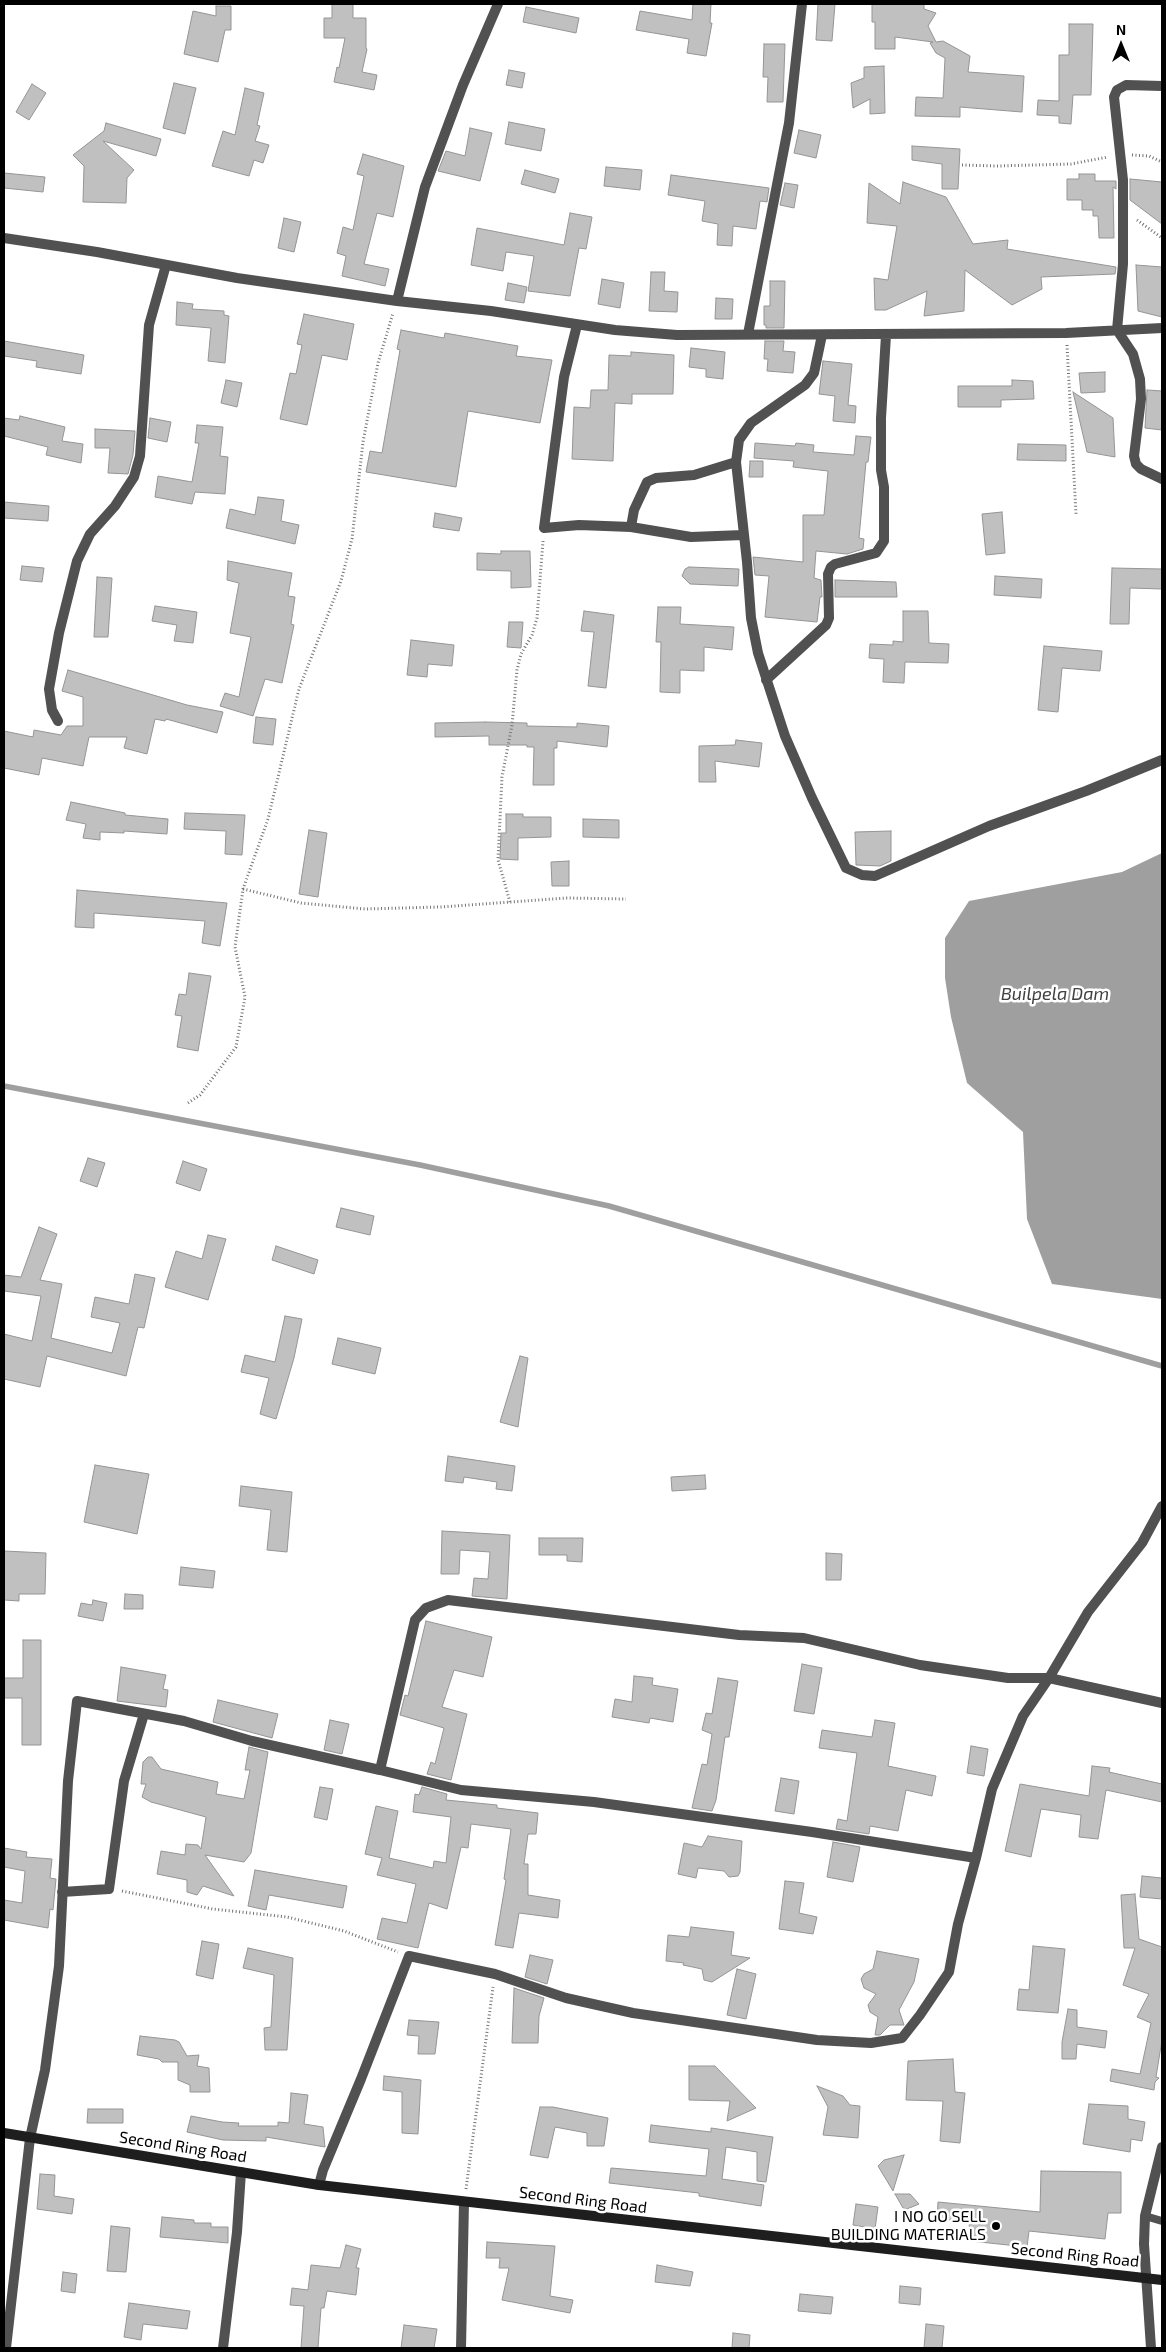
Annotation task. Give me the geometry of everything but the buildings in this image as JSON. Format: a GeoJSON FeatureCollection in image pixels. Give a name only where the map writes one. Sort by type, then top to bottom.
{"type":"FeatureCollection","features":[{"type":"Feature","properties":{"kind":"main road","name":"Second Ring Road"},"geometry":{"type":"LineString","coordinates":[[4,2133],[319,2185],[1162,2280]]}},
{"type":"Feature","properties":{"kind":"street"},"geometry":{"type":"LineString","coordinates":[[397,301],[425,187],[463,85],[498,4]]}},
{"type":"Feature","properties":{"kind":"street"},"geometry":{"type":"LineString","coordinates":[[748,334],[789,123],[802,4]]}},
{"type":"Feature","properties":{"kind":"street"},"geometry":{"type":"LineString","coordinates":[[1162,86],[1126,85],[1118,90],[1114,97],[1123,209],[1123,264],[1117,330],[1133,354],[1140,379],[1140,399],[1134,456],[1136,464],[1141,469],[1162,479]]}},
{"type":"Feature","properties":{"kind":"street"},"geometry":{"type":"LineString","coordinates":[[4,238],[237,278],[397,301],[677,335],[1066,334],[1162,328]]}},
{"type":"Feature","properties":{"kind":"street"},"geometry":{"type":"LineString","coordinates":[[58,721],[52,710],[49,689],[59,633],[77,561],[90,534],[115,506],[134,477],[140,456],[149,325],[166,265]]}},
{"type":"Feature","properties":{"kind":"street"},"geometry":{"type":"LineString","coordinates":[[577,324],[564,377],[544,528],[578,525],[630,527],[691,537],[743,535]]}},
{"type":"Feature","properties":{"kind":"street"},"geometry":{"type":"LineString","coordinates":[[822,335],[814,373],[805,385],[752,423],[739,440],[736,462],[751,618],[766,680],[785,736],[846,868],[862,875],[875,876],[990,826],[1086,791],[1162,760]]}},
{"type":"Feature","properties":{"kind":"street"},"geometry":{"type":"LineString","coordinates":[[766,680],[826,625],[829,618],[828,574],[831,568],[835,564],[876,553],[884,541],[881,418],[886,335]]}},
{"type":"Feature","properties":{"kind":"street"},"geometry":{"type":"LineString","coordinates":[[630,527],[634,510],[647,482],[656,478],[694,475],[736,462]]}},
{"type":"Feature","properties":{"kind":"street"},"geometry":{"type":"LineString","coordinates":[[319,2185],[323,2170],[361,2080],[409,1956],[495,1974],[566,1998],[633,2012],[817,2040],[871,2043],[902,2038],[920,2016],[949,1972],[958,1924],[992,1789],[1023,1716],[1049,1678],[1088,1612],[1142,1543],[1162,1506]]}},
{"type":"Feature","properties":{"kind":"street"},"geometry":{"type":"LineString","coordinates":[[380,1770],[415,1620],[426,1608],[448,1600],[739,1635],[804,1638],[920,1665],[1008,1678],[1049,1678],[1162,1703]]}},
{"type":"Feature","properties":{"kind":"street"},"geometry":{"type":"LineString","coordinates":[[6,2348],[30,2138],[45,2070],[54,2012],[62,1924],[68,1782],[77,1700],[184,1721],[252,1741],[461,1790],[603,1804],[812,1832],[976,1858]]}},
{"type":"Feature","properties":{"kind":"street"},"geometry":{"type":"LineString","coordinates":[[62,1892],[109,1889],[124,1781],[144,1714]]}},
{"type":"Feature","properties":{"kind":"street"},"geometry":{"type":"LineString","coordinates":[[1151,2348],[1145,2277],[1145,2216],[1162,2147]]}},
{"type":"Feature","properties":{"kind":"street"},"geometry":{"type":"LineString","coordinates":[[223,2348],[242,2172]]}},
{"type":"Feature","properties":{"kind":"street"},"geometry":{"type":"LineString","coordinates":[[461,2348],[464,2202]]}},
{"type":"Feature","properties":{"kind":"lane"},"geometry":{"type":"LineString","coordinates":[[1145,2216],[1162,2221]]}},
{"type":"Feature","properties":{"kind":"path"},"geometry":{"type":"LineString","coordinates":[[962,165],[1071,164],[1119,155],[1149,156],[1162,162]]}},
{"type":"Feature","properties":{"kind":"path"},"geometry":{"type":"LineString","coordinates":[[1123,209],[1162,238]]}},
{"type":"Feature","properties":{"kind":"path"},"geometry":{"type":"LineString","coordinates":[[188,1103],[200,1095],[236,1047],[245,997],[235,947],[243,889],[268,819],[299,689],[341,580],[352,539],[363,442],[378,363],[397,301]]}},
{"type":"Feature","properties":{"kind":"path"},"geometry":{"type":"LineString","coordinates":[[1066,334],[1076,514]]}},
{"type":"Feature","properties":{"kind":"path"},"geometry":{"type":"LineString","coordinates":[[510,902],[498,860],[502,777],[512,725],[517,670],[521,654],[532,635],[536,618],[544,528]]}},
{"type":"Feature","properties":{"kind":"path"},"geometry":{"type":"LineString","coordinates":[[243,889],[301,903],[365,909],[440,907],[574,898],[626,899]]}},
{"type":"Feature","properties":{"kind":"path"},"geometry":{"type":"LineString","coordinates":[[109,1889],[213,1909],[287,1917],[344,1931],[409,1956]]}},
{"type":"Feature","properties":{"kind":"path"},"geometry":{"type":"LineString","coordinates":[[464,2202],[495,1974]]}},
{"type":"Feature","properties":{"kind":"water","name":"Builpela Dam"},"geometry":{"type":"Polygon","coordinates":[[[1162,853],[1162,1299],[1052,1284],[1027,1219],[1023,1132],[967,1083],[951,1017],[945,978],[945,938],[969,901],[1122,872],[1162,853]]]}},
{"type":"Feature","properties":{"kind":"waterway"},"geometry":{"type":"LineString","coordinates":[[4,1086],[420,1165],[609,1206],[1162,1366]]}},
{"type":"Feature","properties":{"kind":"place","name":"I NO GO SELL BUILDING MATERIALS"},"geometry":{"type":"Point","coordinates":[996,2226]}}]}
